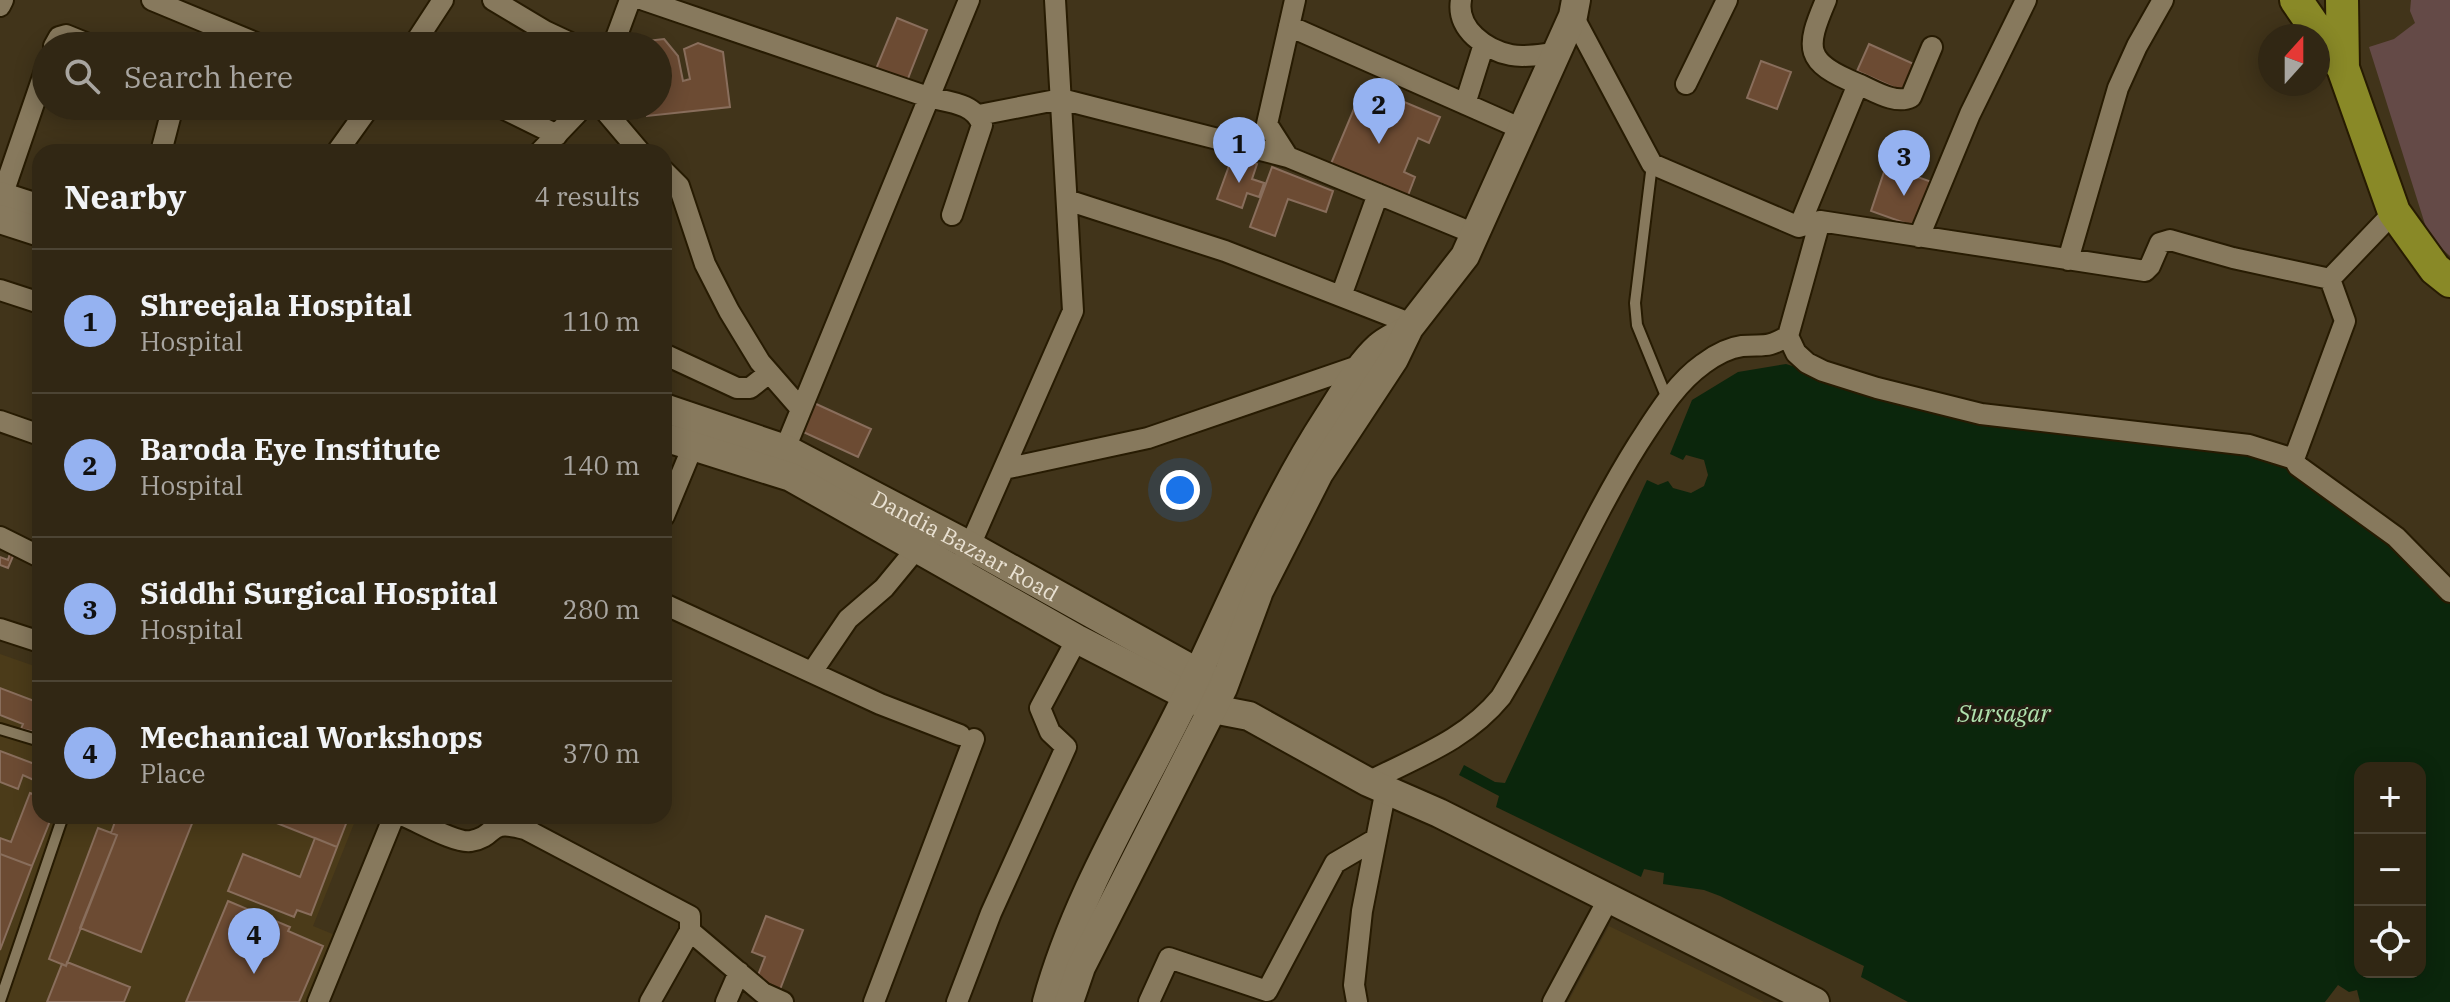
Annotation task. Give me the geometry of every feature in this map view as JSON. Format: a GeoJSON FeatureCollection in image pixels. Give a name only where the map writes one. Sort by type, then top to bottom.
{"type":"FeatureCollection","features":[{"type":"Feature","properties":{"kind":"main road"},"geometry":{"type":"LineString","coordinates":[[2296,0],[2343,68],[2394,212],[2435,269],[2450,281]]}},
{"type":"Feature","properties":{"kind":"main road"},"geometry":{"type":"LineString","coordinates":[[2342,0],[2343,68]]}},
{"type":"Feature","properties":{"kind":"street"},"geometry":{"type":"LineString","coordinates":[[0,6],[3,0]]}},
{"type":"Feature","properties":{"kind":"street"},"geometry":{"type":"LineString","coordinates":[[152,0],[229,32]]}},
{"type":"Feature","properties":{"kind":"street"},"geometry":{"type":"LineString","coordinates":[[422,32],[443,0]]}},
{"type":"Feature","properties":{"kind":"street"},"geometry":{"type":"LineString","coordinates":[[493,0],[547,32]]}},
{"type":"Feature","properties":{"kind":"street"},"geometry":{"type":"LineString","coordinates":[[618,32],[630,0]]}},
{"type":"Feature","properties":{"kind":"street"},"geometry":{"type":"LineString","coordinates":[[644,0],[928,97],[973,109],[982,125],[952,215]]}},
{"type":"Feature","properties":{"kind":"street"},"geometry":{"type":"LineString","coordinates":[[780,461],[969,0]]}},
{"type":"Feature","properties":{"kind":"street"},"geometry":{"type":"LineString","coordinates":[[959,572],[1073,311],[1055,0]]}},
{"type":"Feature","properties":{"kind":"street"},"geometry":{"type":"LineString","coordinates":[[1288,157],[1267,124],[1295,0]]}},
{"type":"Feature","properties":{"kind":"street"},"geometry":{"type":"LineString","coordinates":[[1461,0],[1469,34],[1484,44],[1512,56],[1556,53]]}},
{"type":"Feature","properties":{"kind":"street"},"geometry":{"type":"LineString","coordinates":[[1686,84],[1727,0]]}},
{"type":"Feature","properties":{"kind":"street"},"geometry":{"type":"LineString","coordinates":[[1826,0],[1812,34],[1813,54],[1820,63],[1858,84],[1905,100],[1911,97],[1932,47]]}},
{"type":"Feature","properties":{"kind":"street"},"geometry":{"type":"LineString","coordinates":[[1919,237],[1970,114],[2026,0]]}},
{"type":"Feature","properties":{"kind":"street"},"geometry":{"type":"LineString","coordinates":[[2068,260],[2118,88],[2163,0]]}},
{"type":"Feature","properties":{"kind":"street"},"geometry":{"type":"LineString","coordinates":[[1575,8],[1652,164],[1799,227],[1820,221],[2145,271],[2160,243],[2170,240],[2233,258],[2330,279]]}},
{"type":"Feature","properties":{"kind":"street"},"geometry":{"type":"LineString","coordinates":[[1069,1002],[1081,967],[1218,698],[1259,591],[1374,369],[1379,347],[1410,326],[1465,256],[1575,8]]}},
{"type":"Feature","properties":{"kind":"street"},"geometry":{"type":"LineString","coordinates":[[1289,26],[1522,129]]}},
{"type":"Feature","properties":{"kind":"street"},"geometry":{"type":"LineString","coordinates":[[1465,104],[1484,44]]}},
{"type":"Feature","properties":{"kind":"street"},"geometry":{"type":"LineString","coordinates":[[1799,227],[1858,84]]}},
{"type":"Feature","properties":{"kind":"street"},"geometry":{"type":"LineString","coordinates":[[979,115],[1061,99],[1288,157],[1475,234]]}},
{"type":"Feature","properties":{"kind":"street"},"geometry":{"type":"LineString","coordinates":[[0,203],[32,109]]}},
{"type":"Feature","properties":{"kind":"street"},"geometry":{"type":"LineString","coordinates":[[163,144],[169,120]]}},
{"type":"Feature","properties":{"kind":"street"},"geometry":{"type":"LineString","coordinates":[[343,144],[360,120]]}},
{"type":"Feature","properties":{"kind":"street"},"geometry":{"type":"LineString","coordinates":[[526,120],[557,135]]}},
{"type":"Feature","properties":{"kind":"street"},"geometry":{"type":"LineString","coordinates":[[548,144],[571,120]]}},
{"type":"Feature","properties":{"kind":"street"},"geometry":{"type":"LineString","coordinates":[[612,120],[631,144]]}},
{"type":"Feature","properties":{"kind":"street"},"geometry":{"type":"LineString","coordinates":[[672,179],[679,186],[705,264],[729,311],[760,362],[801,409]]}},
{"type":"Feature","properties":{"kind":"street"},"geometry":{"type":"LineString","coordinates":[[1341,296],[1378,194]]}},
{"type":"Feature","properties":{"kind":"street"},"geometry":{"type":"LineString","coordinates":[[1067,200],[1225,251],[1410,326]]}},
{"type":"Feature","properties":{"kind":"street"},"geometry":{"type":"LineString","coordinates":[[0,203],[32,208]]}},
{"type":"Feature","properties":{"kind":"street"},"geometry":{"type":"LineString","coordinates":[[0,203],[32,226]]}},
{"type":"Feature","properties":{"kind":"street"},"geometry":{"type":"LineString","coordinates":[[2330,279],[2394,212]]}},
{"type":"Feature","properties":{"kind":"street"},"geometry":{"type":"LineString","coordinates":[[1820,221],[1788,336],[1796,353],[1807,363],[1877,388],[1951,407],[2012,418],[2249,445],[2294,459],[2298,466],[2405,545],[2450,592]]}},
{"type":"Feature","properties":{"kind":"street"},"geometry":{"type":"LineString","coordinates":[[2294,459],[2345,321],[2330,279]]}},
{"type":"Feature","properties":{"kind":"street"},"geometry":{"type":"LineString","coordinates":[[0,290],[32,300]]}},
{"type":"Feature","properties":{"kind":"street"},"geometry":{"type":"LineString","coordinates":[[1357,1002],[1354,985],[1362,911],[1376,839],[1377,786],[1462,735],[1482,719],[1501,697],[1615,481],[1688,376],[1725,350],[1773,345],[1788,336]]}},
{"type":"Feature","properties":{"kind":"street"},"geometry":{"type":"LineString","coordinates":[[672,358],[737,388],[750,388],[769,373]]}},
{"type":"Feature","properties":{"kind":"street"},"geometry":{"type":"LineString","coordinates":[[1004,469],[1148,438],[1374,369]]}},
{"type":"Feature","properties":{"kind":"street"},"geometry":{"type":"LineString","coordinates":[[1047,1002],[1091,887],[1193,683],[1261,537],[1303,456],[1374,369]]}},
{"type":"Feature","properties":{"kind":"street","name":"Dandia Bazaar Road"},"geometry":{"type":"LineString","coordinates":[[672,412],[970,546],[1218,698],[1377,786],[1439,813],[1815,1002]]}},
{"type":"Feature","properties":{"kind":"street"},"geometry":{"type":"LineString","coordinates":[[0,421],[32,432]]}},
{"type":"Feature","properties":{"kind":"street","name":"Dandia Bazaar Road"},"geometry":{"type":"LineString","coordinates":[[672,439],[780,461],[791,477],[1077,639],[1193,683]]}},
{"type":"Feature","properties":{"kind":"street"},"geometry":{"type":"LineString","coordinates":[[672,497],[693,446]]}},
{"type":"Feature","properties":{"kind":"street"},"geometry":{"type":"LineString","coordinates":[[0,537],[32,553]]}},
{"type":"Feature","properties":{"kind":"street"},"geometry":{"type":"LineString","coordinates":[[812,672],[848,619],[884,588],[917,548]]}},
{"type":"Feature","properties":{"kind":"street"},"geometry":{"type":"LineString","coordinates":[[672,608],[880,704],[967,737],[874,1002]]}},
{"type":"Feature","properties":{"kind":"street"},"geometry":{"type":"LineString","coordinates":[[0,629],[32,638]]}},
{"type":"Feature","properties":{"kind":"street"},"geometry":{"type":"LineString","coordinates":[[957,1002],[991,913],[1066,747],[1050,732],[1040,708],[1077,639]]}},
{"type":"Feature","properties":{"kind":"street"},"geometry":{"type":"LineString","coordinates":[[318,1002],[391,824]]}},
{"type":"Feature","properties":{"kind":"street"},"geometry":{"type":"LineString","coordinates":[[423,824],[471,842],[494,827],[506,824]]}},
{"type":"Feature","properties":{"kind":"street"},"geometry":{"type":"LineString","coordinates":[[530,824],[690,916],[690,931],[650,1002]]}},
{"type":"Feature","properties":{"kind":"street"},"geometry":{"type":"LineString","coordinates":[[1149,1002],[1169,958],[1244,994],[1267,991],[1335,863],[1376,839]]}},
{"type":"Feature","properties":{"kind":"street"},"geometry":{"type":"LineString","coordinates":[[1553,1002],[1609,898]]}},
{"type":"Feature","properties":{"kind":"street"},"geometry":{"type":"LineString","coordinates":[[690,931],[763,993],[783,1002]]}},
{"type":"Feature","properties":{"kind":"street"},"geometry":{"type":"LineString","coordinates":[[726,1002],[739,972]]}},
{"type":"Feature","properties":{"kind":"lane"},"geometry":{"type":"LineString","coordinates":[[1652,164],[1635,303],[1637,325],[1668,401]]}},
{"type":"Feature","properties":{"kind":"lane"},"geometry":{"type":"LineString","coordinates":[[0,729],[32,739]]}},
{"type":"Feature","properties":{"kind":"lane"},"geometry":{"type":"LineString","coordinates":[[0,1001],[60,824]]}},
{"type":"Feature","properties":{"kind":"shaded area"},"geometry":{"type":"Polygon","coordinates":[[[2411,0],[2450,0],[2450,256],[2429,237],[2369,47],[2394,39],[2415,23],[2410,11],[2411,0]]]}},
{"type":"Feature","properties":{"kind":"shaded area"},"geometry":{"type":"Polygon","coordinates":[[[0,654],[32,665],[32,824],[354,824],[313,926],[335,935],[306,1002],[0,1002],[0,654]]]}},
{"type":"Feature","properties":{"kind":"shaded area"},"geometry":{"type":"Polygon","coordinates":[[[1609,926],[1764,1002],[1568,1002],[1609,926]]]}},
{"type":"Feature","properties":{"kind":"water","name":"Sursagar"},"geometry":{"type":"Polygon","coordinates":[[[1786,364],[1854,385],[2263,451],[2347,505],[2450,599],[2450,1002],[2360,1002],[2357,990],[2349,992],[2338,985],[2325,1002],[1908,1002],[1861,977],[1864,966],[1720,896],[1704,890],[1663,884],[1664,873],[1644,869],[1641,877],[1496,807],[1499,796],[1459,775],[1464,765],[1495,782],[1505,783],[1647,480],[1658,485],[1668,481],[1673,488],[1691,493],[1704,486],[1708,475],[1704,460],[1686,455],[1683,460],[1670,454],[1692,400],[1738,372],[1786,364]]]}},
{"type":"Feature","properties":{"kind":"building"},"geometry":{"type":"Polygon","coordinates":[[[897,18],[927,30],[907,81],[876,69],[897,18]]]}},
{"type":"Feature","properties":{"kind":"building"},"geometry":{"type":"Polygon","coordinates":[[[698,43],[723,52],[730,107],[672,113],[672,49],[678,56],[683,81],[690,79],[684,49],[698,43]]]}},
{"type":"Feature","properties":{"kind":"building"},"geometry":{"type":"Polygon","coordinates":[[[1869,44],[1916,65],[1904,92],[1857,71],[1869,44]]]}},
{"type":"Feature","properties":{"kind":"building"},"geometry":{"type":"Polygon","coordinates":[[[1761,61],[1791,72],[1777,109],[1747,98],[1761,61]]]}},
{"type":"Feature","properties":{"kind":"building"},"geometry":{"type":"Polygon","coordinates":[[[1364,85],[1440,117],[1429,143],[1418,138],[1404,172],[1415,177],[1407,198],[1330,166],[1364,85]]]}},
{"type":"Feature","properties":{"kind":"building"},"geometry":{"type":"Polygon","coordinates":[[[1233,155],[1257,164],[1252,179],[1264,183],[1259,197],[1247,193],[1242,208],[1217,199],[1233,155]]]}},
{"type":"Feature","properties":{"kind":"building"},"geometry":{"type":"Polygon","coordinates":[[[1886,166],[1932,182],[1916,227],[1871,211],[1886,166]]]}},
{"type":"Feature","properties":{"kind":"building"},"geometry":{"type":"Polygon","coordinates":[[[1272,167],[1333,191],[1326,212],[1288,199],[1275,236],[1250,227],[1272,167]]]}},
{"type":"Feature","properties":{"kind":"building"},"geometry":{"type":"Polygon","coordinates":[[[814,403],[871,429],[858,457],[801,431],[814,403]]]}},
{"type":"Feature","properties":{"kind":"building"},"geometry":{"type":"Polygon","coordinates":[[[16,549],[8,568],[0,565],[0,557],[8,560],[11,550],[16,549]]]}},
{"type":"Feature","properties":{"kind":"building"},"geometry":{"type":"Polygon","coordinates":[[[0,688],[32,700],[32,731],[21,729],[23,724],[0,715],[0,688]]]}},
{"type":"Feature","properties":{"kind":"building"},"geometry":{"type":"Polygon","coordinates":[[[0,751],[32,763],[32,779],[23,775],[18,789],[0,782],[0,751]]]}},
{"type":"Feature","properties":{"kind":"building"},"geometry":{"type":"Polygon","coordinates":[[[32,794],[32,824],[49,824],[32,866],[0,854],[0,838],[11,842],[32,794]]]}},
{"type":"Feature","properties":{"kind":"building"},"geometry":{"type":"Polygon","coordinates":[[[114,824],[192,824],[141,952],[80,928],[117,835],[111,833],[114,824]]]}},
{"type":"Feature","properties":{"kind":"building"},"geometry":{"type":"Polygon","coordinates":[[[279,824],[346,824],[337,847],[279,824]]]}},
{"type":"Feature","properties":{"kind":"building"},"geometry":{"type":"Polygon","coordinates":[[[98,828],[117,835],[66,966],[49,959],[98,828]]]}},
{"type":"Feature","properties":{"kind":"building"},"geometry":{"type":"Polygon","coordinates":[[[315,838],[337,847],[311,915],[297,910],[294,917],[228,891],[243,854],[300,877],[315,838]]]}},
{"type":"Feature","properties":{"kind":"building"},"geometry":{"type":"Polygon","coordinates":[[[0,854],[32,866],[0,950],[0,854]]]}},
{"type":"Feature","properties":{"kind":"building"},"geometry":{"type":"Polygon","coordinates":[[[228,901],[290,927],[288,931],[323,946],[299,1002],[186,1002],[228,901]]]}},
{"type":"Feature","properties":{"kind":"building"},"geometry":{"type":"Polygon","coordinates":[[[766,916],[803,930],[779,992],[755,983],[765,957],[752,952],[766,916]]]}},
{"type":"Feature","properties":{"kind":"building"},"geometry":{"type":"Polygon","coordinates":[[[67,962],[130,987],[124,1002],[47,1002],[62,964],[66,966],[67,962]]]}},
{"type":"Feature","properties":{"kind":"place","name":"Baroda Eye Institute"},"geometry":{"type":"Point","coordinates":[1379,144]}},
{"type":"Feature","properties":{"kind":"place","name":"Shreejala Hospital"},"geometry":{"type":"Point","coordinates":[1239,183]}},
{"type":"Feature","properties":{"kind":"place","name":"Siddhi Surgical Hospital"},"geometry":{"type":"Point","coordinates":[1904,196]}},
{"type":"Feature","properties":{"kind":"place","name":"Mechanical Workshops"},"geometry":{"type":"Point","coordinates":[254,974]}}]}
